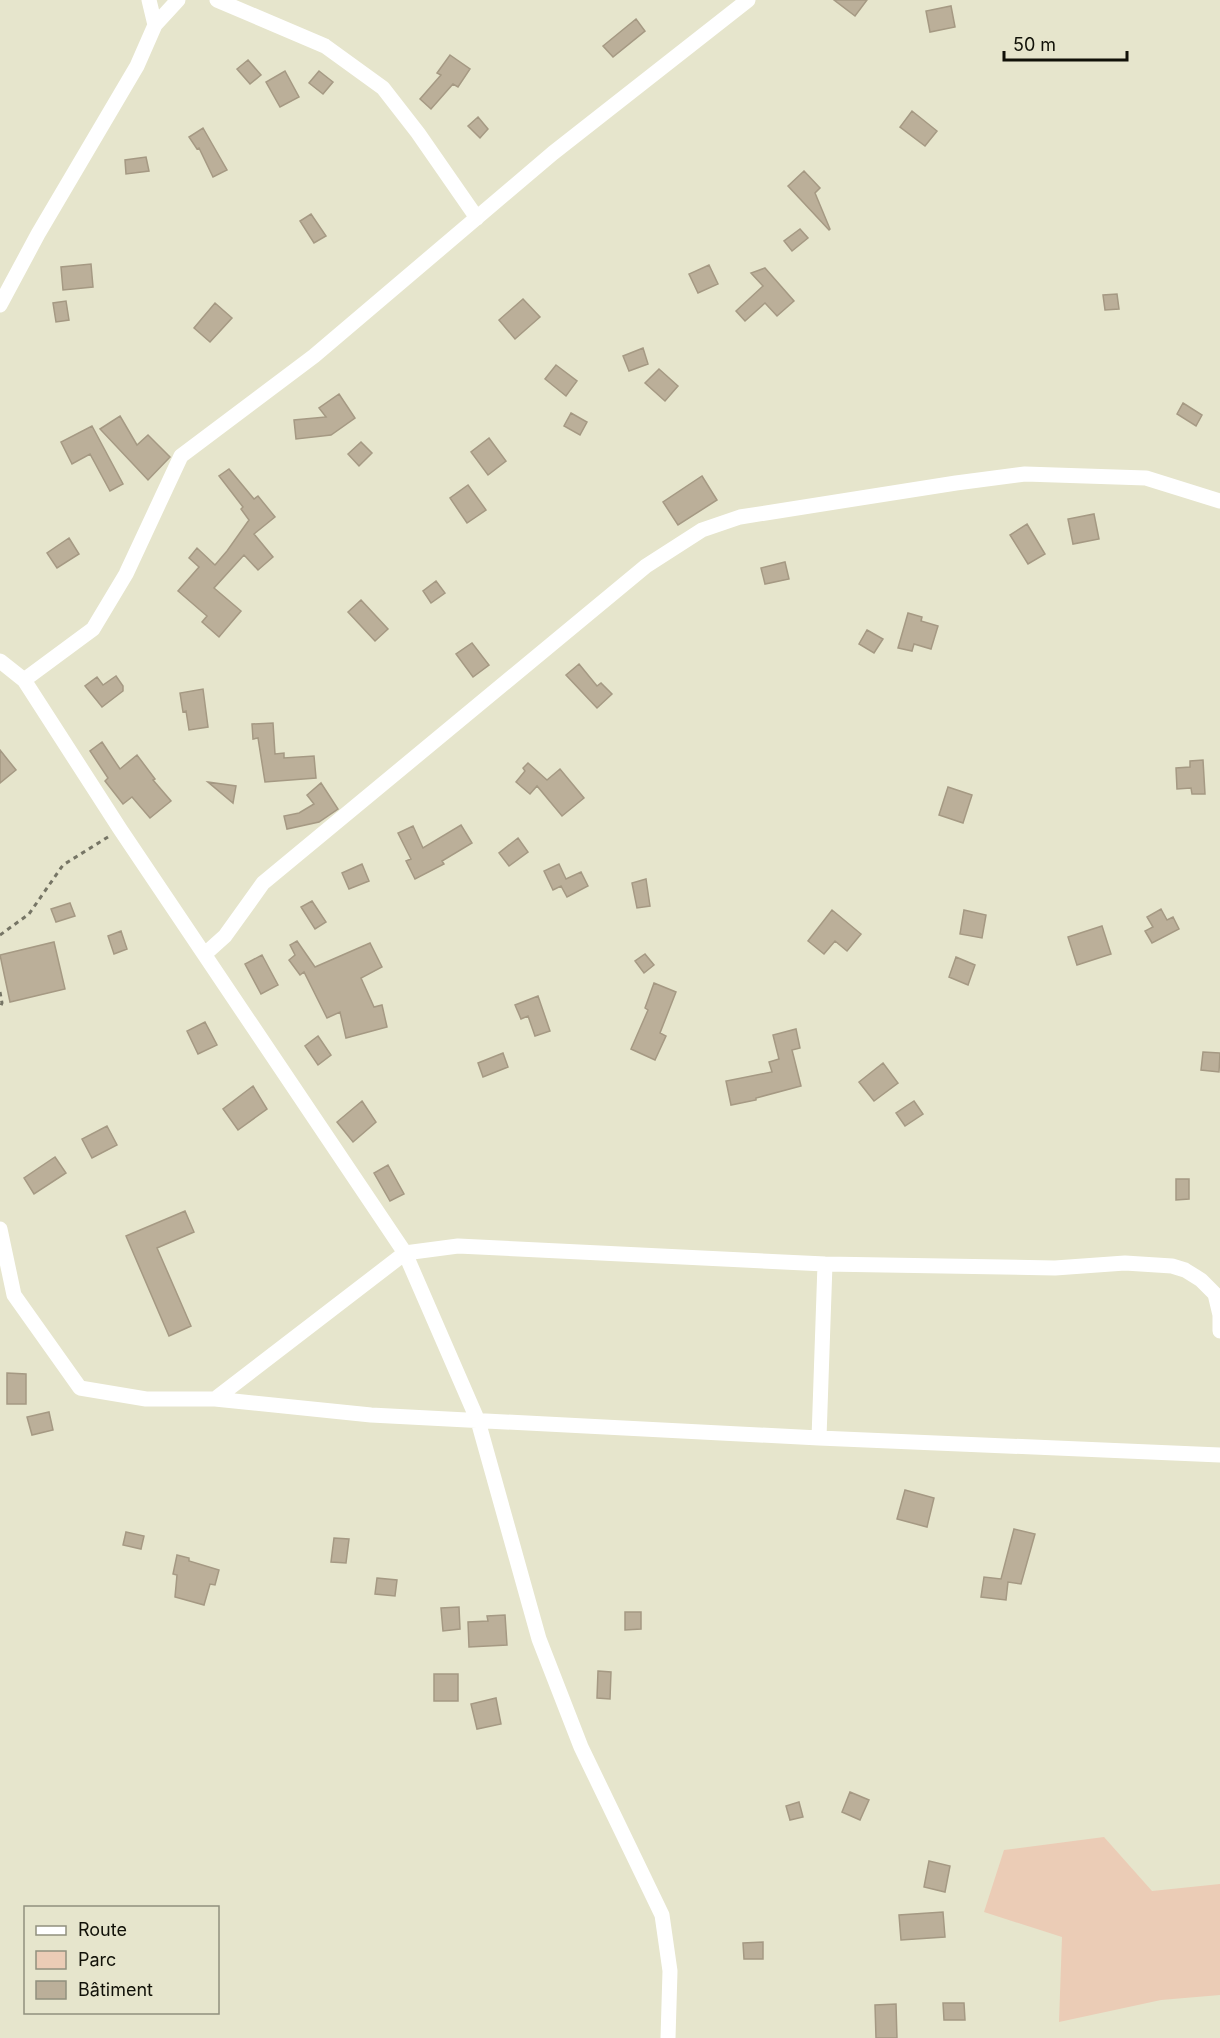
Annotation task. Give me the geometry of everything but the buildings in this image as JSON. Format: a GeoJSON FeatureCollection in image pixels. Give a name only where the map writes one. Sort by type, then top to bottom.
{"type":"FeatureCollection","features":[{"type":"Feature","properties":{"kind":"street"},"geometry":{"type":"LineString","coordinates":[[148,0],[155,26]]}},
{"type":"Feature","properties":{"kind":"street"},"geometry":{"type":"LineString","coordinates":[[0,305],[38,234],[137,66],[155,26],[177,0]]}},
{"type":"Feature","properties":{"kind":"street"},"geometry":{"type":"LineString","coordinates":[[217,0],[325,46],[383,88],[418,133],[477,218]]}},
{"type":"Feature","properties":{"kind":"street"},"geometry":{"type":"LineString","coordinates":[[24,680],[93,629],[126,574],[181,456],[314,356],[553,153],[748,0]]}},
{"type":"Feature","properties":{"kind":"street"},"geometry":{"type":"LineString","coordinates":[[205,954],[225,936],[263,883],[646,566],[702,530],[740,518],[1025,474],[1146,478],[1220,501]]}},
{"type":"Feature","properties":{"kind":"street"},"geometry":{"type":"LineString","coordinates":[[0,661],[24,680],[120,829],[405,1253],[478,1420],[539,1639],[581,1747],[662,1915],[670,1971],[668,2038]]}},
{"type":"Feature","properties":{"kind":"street"},"geometry":{"type":"LineString","coordinates":[[0,1229],[14,1295],[80,1388],[146,1399],[214,1399],[371,1416],[1220,1455]]}},
{"type":"Feature","properties":{"kind":"street"},"geometry":{"type":"LineString","coordinates":[[214,1399],[405,1253],[458,1246],[825,1264],[1055,1268],[1125,1263],[1172,1266],[1185,1269],[1215,1294],[1220,1315],[1220,1331]]}},
{"type":"Feature","properties":{"kind":"street"},"geometry":{"type":"LineString","coordinates":[[819,1438],[825,1264]]}},
{"type":"Feature","properties":{"kind":"path"},"geometry":{"type":"LineString","coordinates":[[0,935],[29,914],[63,865],[120,829]]}},
{"type":"Feature","properties":{"kind":"path"},"geometry":{"type":"LineString","coordinates":[[0,992],[2,1003],[0,1008]]}},
{"type":"Feature","properties":{"kind":"green space"},"geometry":{"type":"Polygon","coordinates":[[[1104,1837],[1152,1891],[1220,1884],[1220,1995],[1161,2000],[1059,2022],[1062,1937],[984,1912],[1004,1850],[1104,1837]]]}}]}
